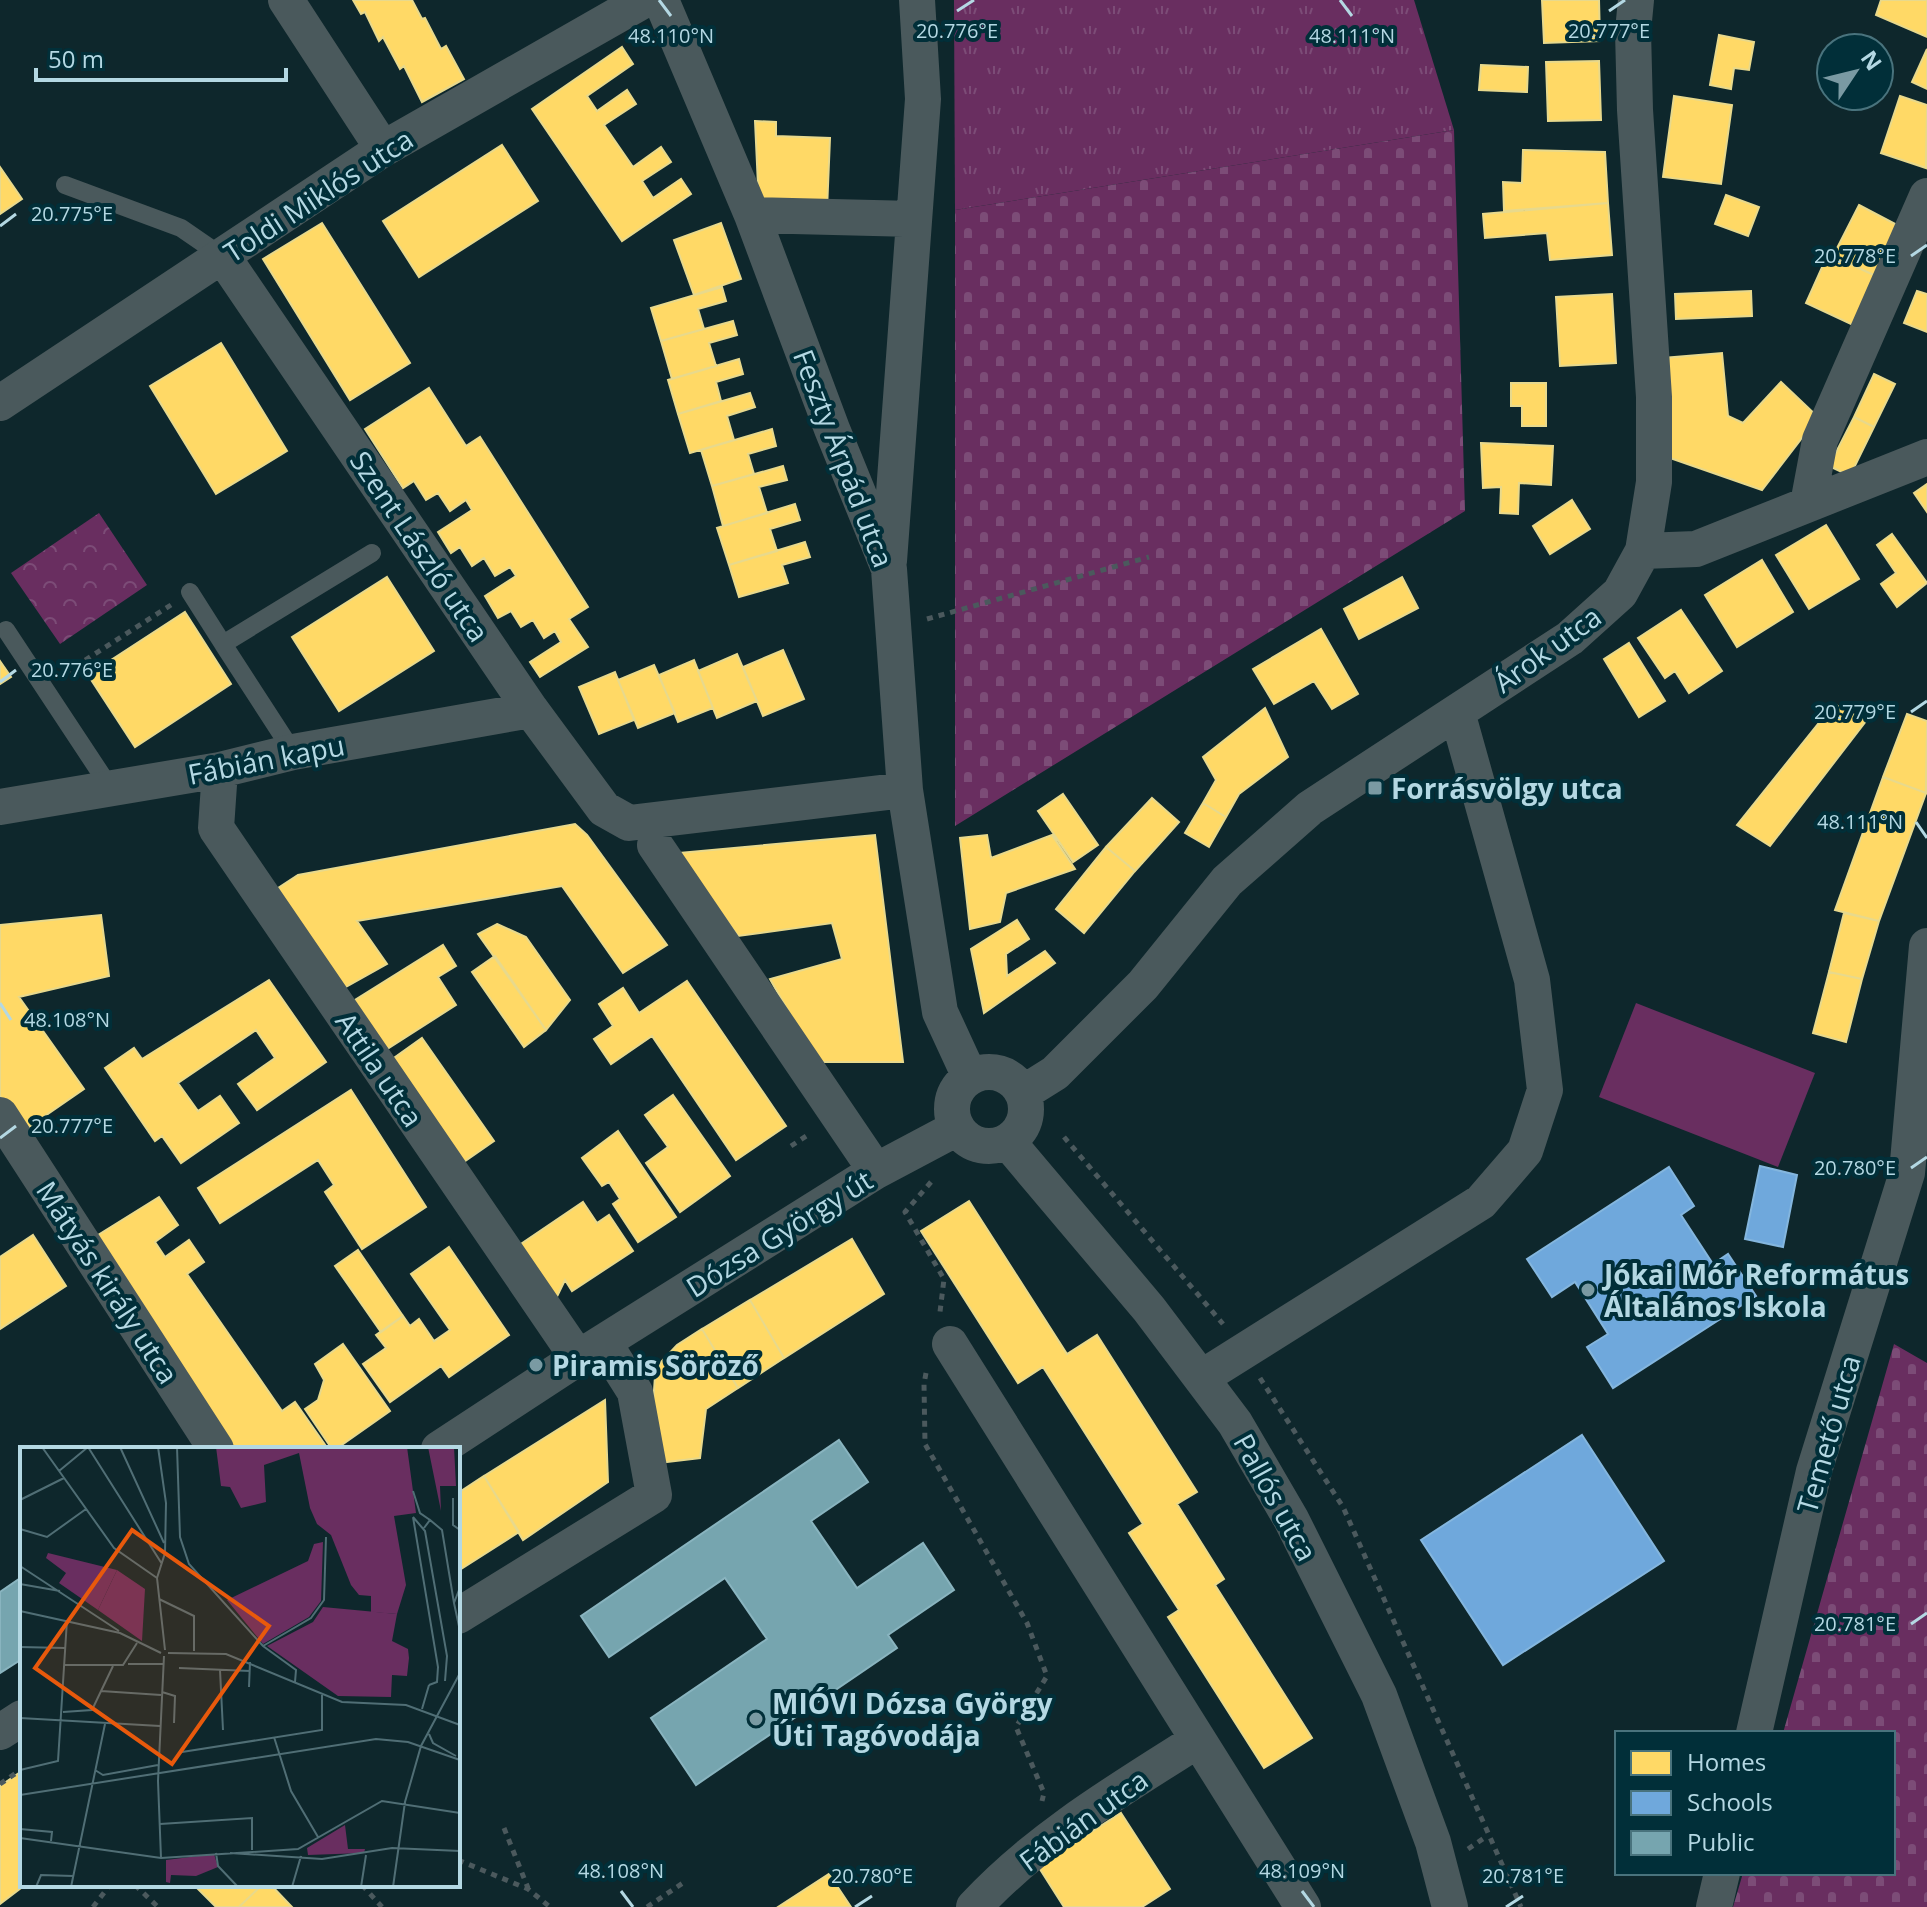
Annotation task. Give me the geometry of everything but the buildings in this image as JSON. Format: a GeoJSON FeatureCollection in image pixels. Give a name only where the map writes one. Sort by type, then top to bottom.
{"type":"FeatureCollection","features":[{"type":"Feature","properties":{"kind":"street"},"geometry":{"type":"LineString","coordinates":[[286,0],[383,149]]}},
{"type":"Feature","properties":{"kind":"street","name":"Toldi Miklós utca"},"geometry":{"type":"LineString","coordinates":[[0,403],[383,149],[644,0]]}},
{"type":"Feature","properties":{"kind":"street","name":"Feszty Árpád utca"},"geometry":{"type":"LineString","coordinates":[[661,0],[752,215],[832,429],[889,569],[905,790],[940,1012],[970,1077]]}},
{"type":"Feature","properties":{"kind":"street"},"geometry":{"type":"LineString","coordinates":[[889,569],[923,99],[917,0]]}},
{"type":"Feature","properties":{"kind":"street","name":"Árok utca"},"geometry":{"type":"LineString","coordinates":[[1023,1093],[1055,1073],[1143,985],[1227,881],[1310,808],[1570,638],[1620,593],[1643,551],[1654,482],[1654,397],[1635,110],[1633,31],[1636,0]]}},
{"type":"Feature","properties":{"kind":"street"},"geometry":{"type":"LineString","coordinates":[[1808,504],[1820,440],[1927,196]]}},
{"type":"Feature","properties":{"kind":"street"},"geometry":{"type":"LineString","coordinates":[[752,215],[914,219]]}},
{"type":"Feature","properties":{"kind":"street","name":"Szent László utca"},"geometry":{"type":"LineString","coordinates":[[223,257],[531,710],[604,809],[642,834],[876,1171]]}},
{"type":"Feature","properties":{"kind":"street"},"geometry":{"type":"LineString","coordinates":[[1643,551],[1696,549],[1927,457]]}},
{"type":"Feature","properties":{"kind":"street","name":"Fábián kapu"},"geometry":{"type":"LineString","coordinates":[[0,807],[220,770],[293,752],[531,710]]}},
{"type":"Feature","properties":{"kind":"street"},"geometry":{"type":"LineString","coordinates":[[1201,1378],[1481,1202],[1525,1151],[1545,1090],[1532,980],[1457,712]]}},
{"type":"Feature","properties":{"kind":"street","name":"Attila utca"},"geometry":{"type":"LineString","coordinates":[[220,770],[216,828],[591,1350]]}},
{"type":"Feature","properties":{"kind":"street"},"geometry":{"type":"LineString","coordinates":[[642,834],[905,790]]}},
{"type":"Feature","properties":{"kind":"street","name":"Temető utca"},"geometry":{"type":"LineString","coordinates":[[1754,1731],[1814,1471],[1907,1173],[1927,946]]}},
{"type":"Feature","properties":{"kind":"street"},"geometry":{"type":"LineString","coordinates":[[984,1072],[999,1073],[1013,1080],[1023,1093],[1026,1107],[1024,1121],[1018,1133],[997,1146],[980,1145],[965,1138],[952,1117],[953,1100],[959,1088],[970,1077],[984,1072]]}},
{"type":"Feature","properties":{"kind":"street","name":"Mátyás király utca"},"geometry":{"type":"LineString","coordinates":[[0,1115],[215,1447]]}},
{"type":"Feature","properties":{"kind":"street","name":"Dózsa György út"},"geometry":{"type":"LineString","coordinates":[[442,1447],[876,1171],[957,1128]]}},
{"type":"Feature","properties":{"kind":"street","name":"Pallós utca"},"geometry":{"type":"LineString","coordinates":[[1008,1142],[1100,1250],[1235,1423],[1291,1519],[1379,1695],[1433,1842],[1450,1907]]}},
{"type":"Feature","properties":{"kind":"street"},"geometry":{"type":"LineString","coordinates":[[938,1344],[1198,1740],[1303,1907]]}},
{"type":"Feature","properties":{"kind":"street"},"geometry":{"type":"LineString","coordinates":[[460,1615],[654,1495],[635,1392],[591,1350]]}},
{"type":"Feature","properties":{"kind":"street"},"geometry":{"type":"LineString","coordinates":[[0,1732],[20,1719]]}},
{"type":"Feature","properties":{"kind":"street","name":"Fábián utca"},"geometry":{"type":"LineString","coordinates":[[974,1907],[994,1885],[1075,1818],[1198,1740]]}},
{"type":"Feature","properties":{"kind":"street"},"geometry":{"type":"LineString","coordinates":[[1714,1907],[1722,1875]]}},
{"type":"Feature","properties":{"kind":"lane"},"geometry":{"type":"LineString","coordinates":[[65,185],[181,228],[223,257]]}},
{"type":"Feature","properties":{"kind":"lane"},"geometry":{"type":"LineString","coordinates":[[223,644],[372,553]]}},
{"type":"Feature","properties":{"kind":"lane"},"geometry":{"type":"LineString","coordinates":[[190,592],[293,752]]}},
{"type":"Feature","properties":{"kind":"lane"},"geometry":{"type":"LineString","coordinates":[[6,630],[111,789]]}},
{"type":"Feature","properties":{"kind":"path"},"geometry":{"type":"LineString","coordinates":[[892,629],[1149,557]]}},
{"type":"Feature","properties":{"kind":"path"},"geometry":{"type":"LineString","coordinates":[[44,686],[190,592]]}},
{"type":"Feature","properties":{"kind":"path"},"geometry":{"type":"LineString","coordinates":[[936,1176],[905,1212],[944,1279],[938,1344],[924,1384],[925,1444],[1027,1623],[1047,1676],[1016,1727],[1044,1793],[1041,1806]]}},
{"type":"Feature","properties":{"kind":"path"},"geometry":{"type":"LineString","coordinates":[[0,1784],[20,1770]]}},
{"type":"Feature","properties":{"kind":"path"},"geometry":{"type":"LineString","coordinates":[[504,1828],[528,1889]]}},
{"type":"Feature","properties":{"kind":"path"},"geometry":{"type":"LineString","coordinates":[[460,1861],[528,1889],[550,1907]]}},
{"type":"Feature","properties":{"kind":"path"},"geometry":{"type":"LineString","coordinates":[[647,1907],[686,1881]]}},
{"type":"Feature","properties":{"kind":"path"},"geometry":{"type":"LineString","coordinates":[[93,1907],[108,1887]]}},
{"type":"Feature","properties":{"kind":"path"},"geometry":{"type":"LineString","coordinates":[[137,1887],[158,1907]]}},
{"type":"Feature","properties":{"kind":"path"},"geometry":{"type":"LineString","coordinates":[[364,1887],[382,1907]]}},
{"type":"Feature","properties":{"kind":"green space"},"geometry":{"type":"Polygon","coordinates":[[[954,0],[1414,0],[1454,130],[955,210],[954,0]]]}},
{"type":"Feature","properties":{"kind":"green space"},"geometry":{"type":"Polygon","coordinates":[[[1454,130],[1465,511],[955,826],[955,210],[1454,130]]]}},
{"type":"Feature","properties":{"kind":"green space"},"geometry":{"type":"Polygon","coordinates":[[[99,513],[147,585],[60,644],[11,573],[99,513]]]}},
{"type":"Feature","properties":{"kind":"green space"},"geometry":{"type":"Polygon","coordinates":[[[1636,1003],[1815,1073],[1778,1167],[1599,1097],[1636,1003]]]}},
{"type":"Feature","properties":{"kind":"green space"},"geometry":{"type":"Polygon","coordinates":[[[1894,1344],[1927,1363],[1927,1907],[1733,1907],[1742,1875],[1895,1875],[1895,1731],[1784,1731],[1894,1344]]]}},
{"type":"Feature","properties":{"kind":"place","name":"Forrásvölgy utca"},"geometry":{"type":"Point","coordinates":[1375,788]}},
{"type":"Feature","properties":{"kind":"place","name":"Jókai Mór Református Általános Iskola"},"geometry":{"type":"Point","coordinates":[1588,1290]}},
{"type":"Feature","properties":{"kind":"place","name":"Piramis Söröző"},"geometry":{"type":"Point","coordinates":[536,1365]}},
{"type":"Feature","properties":{"kind":"place","name":"MIÓVI Dózsa György Úti Tagóvodája"},"geometry":{"type":"Point","coordinates":[756,1719]}}]}
